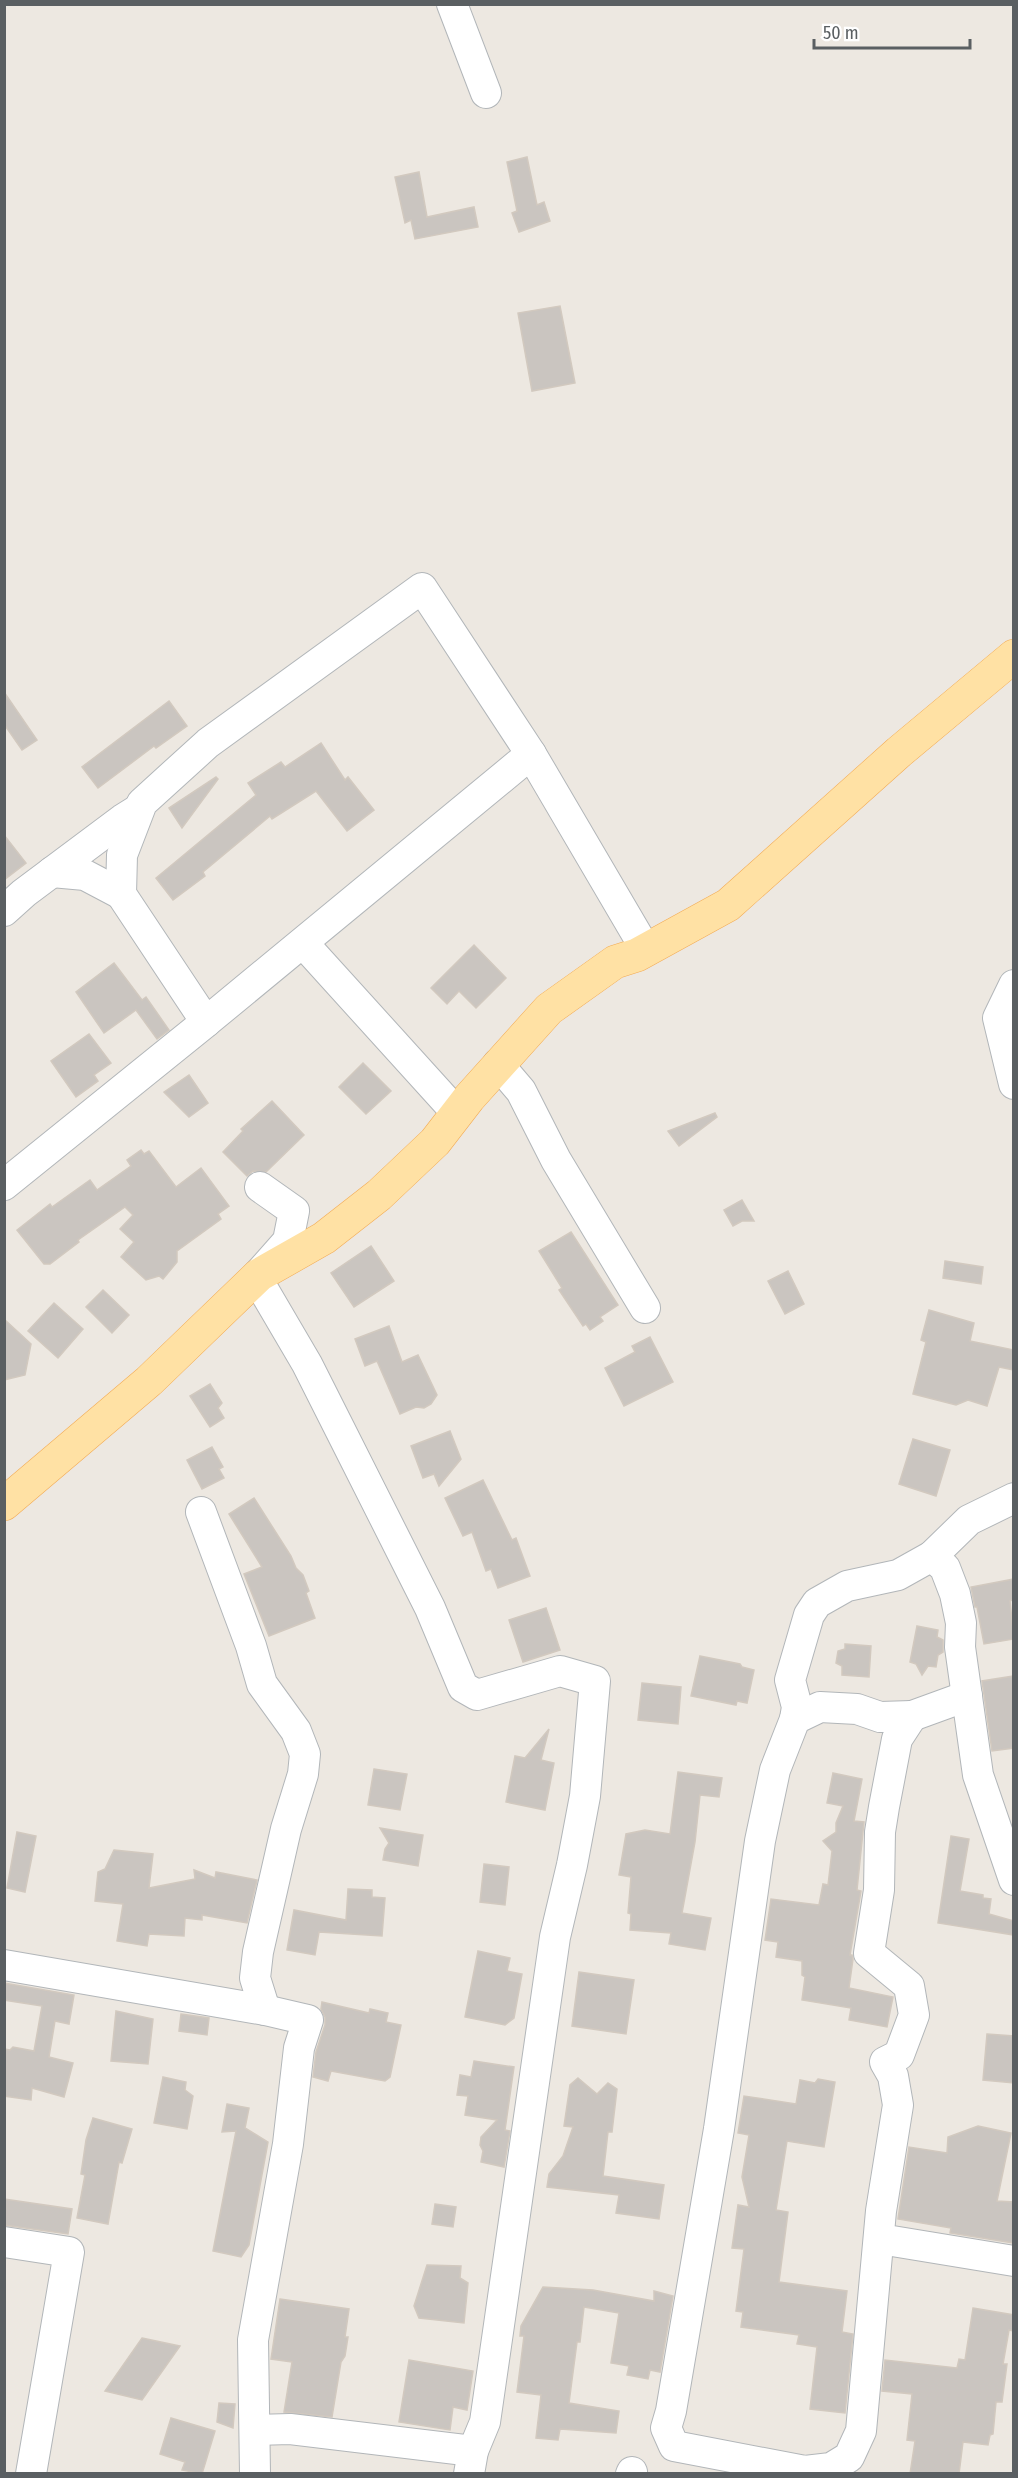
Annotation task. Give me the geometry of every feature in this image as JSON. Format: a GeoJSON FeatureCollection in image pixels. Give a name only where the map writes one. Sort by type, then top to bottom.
{"type":"FeatureCollection","features":[{"type":"Feature","properties":{"kind":"main road"},"geometry":{"type":"LineString","coordinates":[[4,1504],[149,1382],[256,1277],[324,1238],[379,1195],[435,1142],[498,1064],[549,1009],[615,962],[646,950],[728,905],[899,752],[1014,656]]}},
{"type":"Feature","properties":{"kind":"street"},"geometry":{"type":"LineString","coordinates":[[452,4],[486,93]]}},
{"type":"Feature","properties":{"kind":"street"},"geometry":{"type":"LineString","coordinates":[[121,894],[122,855],[142,803],[208,743],[422,588],[531,754],[646,950]]}},
{"type":"Feature","properties":{"kind":"street"},"geometry":{"type":"LineString","coordinates":[[4,1185],[303,943],[531,754]]}},
{"type":"Feature","properties":{"kind":"street"},"geometry":{"type":"LineString","coordinates":[[4,911],[52,872],[140,809]]}},
{"type":"Feature","properties":{"kind":"street"},"geometry":{"type":"LineString","coordinates":[[52,872],[85,875],[121,894],[206,1022]]}},
{"type":"Feature","properties":{"kind":"street"},"geometry":{"type":"LineString","coordinates":[[303,943],[457,1113]]}},
{"type":"Feature","properties":{"kind":"street"},"geometry":{"type":"LineString","coordinates":[[1014,985],[998,1018],[1014,1084]]}},
{"type":"Feature","properties":{"kind":"street"},"geometry":{"type":"LineString","coordinates":[[498,1064],[521,1091],[556,1160],[645,1308]]}},
{"type":"Feature","properties":{"kind":"street"},"geometry":{"type":"LineString","coordinates":[[255,2430],[290,2429],[471,2462],[484,2422],[555,1937],[585,1796],[595,1681],[560,1671],[477,1695],[463,1687],[425,1597],[307,1364],[256,1277],[288,1241],[294,1211],[260,1187]]}},
{"type":"Feature","properties":{"kind":"street"},"geometry":{"type":"LineString","coordinates":[[912,1716],[897,1739],[884,1807],[880,1832],[879,1890],[869,1953],[909,1986],[914,2015],[899,2055],[885,2061],[893,2076],[898,2105],[881,2211],[861,2431],[849,2457],[831,2468],[805,2472],[674,2446],[666,2428],[674,2400],[720,2129],[760,1841],[775,1770],[795,1719],[797,1707],[790,1680],[808,1615],[817,1603],[847,1586],[898,1575],[932,1556],[969,1521],[1014,1497]]}},
{"type":"Feature","properties":{"kind":"street"},"geometry":{"type":"LineString","coordinates":[[201,1512],[251,1646],[262,1684],[296,1731],[305,1754],[303,1774],[286,1829],[258,1952],[255,1978],[265,2010]]}},
{"type":"Feature","properties":{"kind":"street"},"geometry":{"type":"LineString","coordinates":[[932,1556],[945,1568],[955,1594],[961,1623],[960,1647],[978,1775],[1014,1880]]}},
{"type":"Feature","properties":{"kind":"street"},"geometry":{"type":"LineString","coordinates":[[795,1719],[820,1707],[857,1708],[880,1717],[912,1716],[967,1696]]}},
{"type":"Feature","properties":{"kind":"street"},"geometry":{"type":"LineString","coordinates":[[4,1965],[265,2010],[308,2020],[299,2048],[288,2144],[253,2340],[255,2474]]}},
{"type":"Feature","properties":{"kind":"street"},"geometry":{"type":"LineString","coordinates":[[880,2239],[1014,2260]]}},
{"type":"Feature","properties":{"kind":"street"},"geometry":{"type":"LineString","coordinates":[[4,2242],[69,2252],[31,2474]]}},
{"type":"Feature","properties":{"kind":"building"},"geometry":{"type":"Polygon","coordinates":[[[527,157],[537,205],[544,202],[550,221],[519,232],[512,213],[517,211],[507,162],[527,157]]]}},
{"type":"Feature","properties":{"kind":"building"},"geometry":{"type":"Polygon","coordinates":[[[419,172],[427,217],[474,207],[478,227],[415,239],[411,220],[405,223],[395,177],[419,172]]]}},
{"type":"Feature","properties":{"kind":"building"},"geometry":{"type":"Polygon","coordinates":[[[560,306],[575,383],[532,391],[518,313],[560,306]]]}},
{"type":"Feature","properties":{"kind":"building"},"geometry":{"type":"Polygon","coordinates":[[[4,692],[37,740],[22,750],[4,724],[4,692]]]}},
{"type":"Feature","properties":{"kind":"building"},"geometry":{"type":"Polygon","coordinates":[[[169,701],[187,726],[156,748],[154,746],[98,788],[82,767],[169,701]]]}},
{"type":"Feature","properties":{"kind":"building"},"geometry":{"type":"Polygon","coordinates":[[[321,743],[345,780],[348,777],[374,810],[347,831],[316,791],[272,819],[270,816],[203,872],[205,876],[173,900],[156,878],[256,795],[248,783],[281,762],[285,767],[321,743]]]}},
{"type":"Feature","properties":{"kind":"building"},"geometry":{"type":"Polygon","coordinates":[[[216,777],[218,779],[182,828],[169,808],[216,777]]]}},
{"type":"Feature","properties":{"kind":"building"},"geometry":{"type":"Polygon","coordinates":[[[4,835],[26,863],[4,880],[4,835]]]}},
{"type":"Feature","properties":{"kind":"building"},"geometry":{"type":"Polygon","coordinates":[[[474,945],[506,978],[476,1008],[459,991],[447,1004],[431,988],[474,945]]]}},
{"type":"Feature","properties":{"kind":"building"},"geometry":{"type":"Polygon","coordinates":[[[114,963],[142,1000],[146,997],[169,1030],[157,1039],[136,1010],[104,1033],[76,992],[114,963]]]}},
{"type":"Feature","properties":{"kind":"building"},"geometry":{"type":"Polygon","coordinates":[[[89,1034],[111,1063],[94,1075],[98,1081],[76,1097],[51,1061],[89,1034]]]}},
{"type":"Feature","properties":{"kind":"building"},"geometry":{"type":"Polygon","coordinates":[[[363,1063],[391,1091],[366,1114],[339,1087],[363,1063]]]}},
{"type":"Feature","properties":{"kind":"building"},"geometry":{"type":"Polygon","coordinates":[[[189,1075],[208,1103],[189,1117],[164,1092],[189,1075]]]}},
{"type":"Feature","properties":{"kind":"building"},"geometry":{"type":"Polygon","coordinates":[[[272,1101],[304,1135],[266,1172],[253,1171],[247,1176],[223,1152],[243,1131],[241,1129],[272,1101]]]}},
{"type":"Feature","properties":{"kind":"building"},"geometry":{"type":"Polygon","coordinates":[[[715,1113],[717,1117],[679,1146],[668,1131],[715,1113]]]}},
{"type":"Feature","properties":{"kind":"building"},"geometry":{"type":"Polygon","coordinates":[[[141,1150],[144,1154],[149,1151],[176,1187],[201,1168],[229,1206],[218,1214],[221,1219],[177,1251],[177,1262],[163,1279],[159,1276],[146,1280],[121,1257],[134,1242],[120,1229],[133,1215],[125,1207],[78,1240],[79,1242],[50,1264],[44,1264],[17,1230],[50,1204],[52,1207],[90,1180],[97,1190],[131,1166],[127,1160],[141,1150]]]}},
{"type":"Feature","properties":{"kind":"building"},"geometry":{"type":"Polygon","coordinates":[[[742,1200],[754,1221],[742,1221],[733,1226],[724,1210],[742,1200]]]}},
{"type":"Feature","properties":{"kind":"building"},"geometry":{"type":"Polygon","coordinates":[[[571,1232],[618,1305],[600,1317],[603,1321],[590,1330],[586,1324],[583,1326],[559,1290],[562,1288],[539,1251],[571,1232]]]}},
{"type":"Feature","properties":{"kind":"building"},"geometry":{"type":"Polygon","coordinates":[[[371,1246],[394,1281],[354,1307],[331,1273],[371,1246]]]}},
{"type":"Feature","properties":{"kind":"building"},"geometry":{"type":"Polygon","coordinates":[[[945,1261],[983,1267],[981,1284],[943,1278],[945,1261]]]}},
{"type":"Feature","properties":{"kind":"building"},"geometry":{"type":"Polygon","coordinates":[[[788,1271],[804,1304],[785,1314],[768,1281],[788,1271]]]}},
{"type":"Feature","properties":{"kind":"building"},"geometry":{"type":"Polygon","coordinates":[[[103,1290],[129,1315],[112,1333],[86,1307],[103,1290]]]}},
{"type":"Feature","properties":{"kind":"building"},"geometry":{"type":"Polygon","coordinates":[[[54,1303],[83,1329],[58,1358],[28,1331],[54,1303]]]}},
{"type":"Feature","properties":{"kind":"building"},"geometry":{"type":"Polygon","coordinates":[[[929,1310],[974,1323],[970,1341],[1014,1350],[1014,1370],[999,1367],[987,1406],[968,1400],[956,1405],[913,1394],[926,1342],[921,1340],[929,1310]]]}},
{"type":"Feature","properties":{"kind":"building"},"geometry":{"type":"Polygon","coordinates":[[[4,1319],[31,1344],[25,1375],[4,1380],[4,1319]]]}},
{"type":"Feature","properties":{"kind":"building"},"geometry":{"type":"Polygon","coordinates":[[[389,1326],[402,1362],[418,1355],[437,1395],[431,1404],[424,1408],[416,1407],[400,1414],[377,1361],[365,1366],[355,1339],[389,1326]]]}},
{"type":"Feature","properties":{"kind":"building"},"geometry":{"type":"Polygon","coordinates":[[[650,1337],[673,1382],[624,1406],[605,1368],[635,1352],[632,1346],[650,1337]]]}},
{"type":"Feature","properties":{"kind":"building"},"geometry":{"type":"Polygon","coordinates":[[[210,1384],[222,1403],[218,1408],[224,1418],[210,1427],[190,1396],[210,1384]]]}},
{"type":"Feature","properties":{"kind":"building"},"geometry":{"type":"Polygon","coordinates":[[[450,1431],[461,1459],[439,1486],[434,1474],[423,1478],[411,1446],[450,1431]]]}},
{"type":"Feature","properties":{"kind":"building"},"geometry":{"type":"Polygon","coordinates":[[[913,1439],[950,1450],[936,1496],[899,1484],[913,1439]]]}},
{"type":"Feature","properties":{"kind":"building"},"geometry":{"type":"Polygon","coordinates":[[[212,1447],[223,1467],[219,1469],[224,1478],[202,1489],[187,1460],[212,1447]]]}},
{"type":"Feature","properties":{"kind":"building"},"geometry":{"type":"Polygon","coordinates":[[[483,1480],[512,1540],[516,1538],[530,1576],[498,1588],[491,1569],[486,1571],[472,1532],[463,1536],[445,1498],[483,1480]]]}},
{"type":"Feature","properties":{"kind":"building"},"geometry":{"type":"Polygon","coordinates":[[[254,1498],[291,1556],[296,1568],[303,1575],[309,1591],[306,1593],[315,1618],[269,1636],[244,1574],[262,1567],[229,1514],[254,1498]]]}},
{"type":"Feature","properties":{"kind":"building"},"geometry":{"type":"Polygon","coordinates":[[[1014,1579],[1014,1599],[1010,1601],[1014,1639],[984,1644],[971,1587],[1014,1579]]]}},
{"type":"Feature","properties":{"kind":"building"},"geometry":{"type":"Polygon","coordinates":[[[546,1608],[560,1650],[523,1662],[509,1620],[546,1608]]]}},
{"type":"Feature","properties":{"kind":"building"},"geometry":{"type":"Polygon","coordinates":[[[917,1626],[938,1630],[937,1637],[943,1640],[943,1652],[938,1655],[936,1667],[928,1666],[922,1675],[916,1664],[910,1662],[917,1626]]]}},
{"type":"Feature","properties":{"kind":"building"},"geometry":{"type":"Polygon","coordinates":[[[845,1644],[871,1646],[869,1677],[842,1675],[842,1666],[836,1663],[838,1651],[845,1649],[845,1644]]]}},
{"type":"Feature","properties":{"kind":"building"},"geometry":{"type":"Polygon","coordinates":[[[700,1656],[740,1664],[742,1667],[754,1670],[747,1703],[737,1701],[736,1705],[691,1696],[700,1656]]]}},
{"type":"Feature","properties":{"kind":"building"},"geometry":{"type":"Polygon","coordinates":[[[1014,1676],[1014,1748],[992,1751],[982,1681],[1014,1676]]]}},
{"type":"Feature","properties":{"kind":"building"},"geometry":{"type":"Polygon","coordinates":[[[642,1683],[681,1687],[678,1724],[638,1720],[642,1683]]]}},
{"type":"Feature","properties":{"kind":"building"},"geometry":{"type":"Polygon","coordinates":[[[549,1729],[541,1760],[554,1763],[545,1810],[506,1802],[515,1756],[525,1758],[549,1729]]]}},
{"type":"Feature","properties":{"kind":"building"},"geometry":{"type":"Polygon","coordinates":[[[374,1769],[407,1774],[400,1810],[368,1805],[374,1769]]]}},
{"type":"Feature","properties":{"kind":"building"},"geometry":{"type":"Polygon","coordinates":[[[678,1772],[722,1778],[719,1797],[700,1795],[695,1842],[682,1913],[711,1918],[705,1950],[669,1944],[671,1933],[630,1930],[631,1914],[628,1913],[631,1877],[619,1875],[626,1834],[645,1830],[670,1834],[678,1772]]]}},
{"type":"Feature","properties":{"kind":"building"},"geometry":{"type":"Polygon","coordinates":[[[833,1773],[862,1779],[854,1821],[864,1822],[857,1890],[861,1891],[850,1955],[853,1959],[849,1988],[893,1997],[887,2027],[849,2020],[851,2008],[802,2000],[805,1977],[802,1975],[802,1961],[776,1957],[778,1942],[765,1940],[771,1899],[819,1905],[823,1884],[828,1885],[832,1851],[823,1841],[836,1832],[836,1823],[843,1806],[827,1803],[833,1773]]]}},
{"type":"Feature","properties":{"kind":"building"},"geometry":{"type":"Polygon","coordinates":[[[380,1828],[423,1835],[418,1866],[383,1860],[389,1843],[380,1828]]]}},
{"type":"Feature","properties":{"kind":"building"},"geometry":{"type":"Polygon","coordinates":[[[17,1832],[36,1836],[25,1892],[7,1888],[17,1832]]]}},
{"type":"Feature","properties":{"kind":"building"},"geometry":{"type":"Polygon","coordinates":[[[951,1836],[969,1839],[960,1891],[983,1895],[983,1898],[991,1899],[989,1914],[1014,1921],[1014,1935],[938,1923],[951,1836]]]}},
{"type":"Feature","properties":{"kind":"building"},"geometry":{"type":"Polygon","coordinates":[[[114,1850],[153,1854],[149,1888],[195,1879],[194,1870],[215,1878],[216,1872],[257,1880],[247,1923],[202,1915],[202,1920],[185,1918],[184,1936],[149,1934],[147,1946],[117,1941],[123,1904],[95,1901],[98,1872],[105,1869],[114,1850]]]}},
{"type":"Feature","properties":{"kind":"building"},"geometry":{"type":"Polygon","coordinates":[[[484,1864],[509,1867],[505,1905],[480,1902],[484,1864]]]}},
{"type":"Feature","properties":{"kind":"building"},"geometry":{"type":"Polygon","coordinates":[[[348,1889],[372,1890],[372,1897],[385,1898],[382,1936],[319,1932],[315,1955],[287,1950],[294,1910],[346,1920],[348,1889]]]}},
{"type":"Feature","properties":{"kind":"building"},"geometry":{"type":"Polygon","coordinates":[[[478,1951],[510,1958],[507,1971],[522,1974],[514,2018],[505,2025],[465,2017],[478,1951]]]}},
{"type":"Feature","properties":{"kind":"building"},"geometry":{"type":"Polygon","coordinates":[[[579,1972],[634,1980],[626,2034],[572,2026],[579,1972]]]}},
{"type":"Feature","properties":{"kind":"building"},"geometry":{"type":"Polygon","coordinates":[[[4,1983],[74,1995],[69,2024],[55,2021],[49,2057],[73,2063],[64,2097],[32,2088],[31,2100],[4,2096],[4,2049],[10,2050],[13,2047],[34,2051],[42,2006],[4,2000],[4,1983]]]}},
{"type":"Feature","properties":{"kind":"building"},"geometry":{"type":"Polygon","coordinates":[[[322,2002],[369,2013],[370,2009],[388,2013],[386,2022],[401,2025],[390,2077],[385,2081],[331,2071],[328,2081],[313,2077],[316,2052],[325,2025],[325,2017],[321,2009],[322,2002]]]}},
{"type":"Feature","properties":{"kind":"building"},"geometry":{"type":"Polygon","coordinates":[[[116,2011],[153,2019],[148,2064],[111,2061],[116,2011]]]}},
{"type":"Feature","properties":{"kind":"building"},"geometry":{"type":"Polygon","coordinates":[[[181,2014],[209,2018],[207,2035],[179,2031],[181,2014]]]}},
{"type":"Feature","properties":{"kind":"building"},"geometry":{"type":"Polygon","coordinates":[[[987,2034],[1014,2036],[1014,2083],[983,2080],[987,2034]]]}},
{"type":"Feature","properties":{"kind":"building"},"geometry":{"type":"Polygon","coordinates":[[[474,2061],[514,2067],[505,2130],[510,2131],[504,2167],[481,2162],[483,2151],[480,2145],[481,2137],[497,2120],[465,2115],[468,2096],[457,2095],[460,2075],[471,2077],[474,2061]]]}},
{"type":"Feature","properties":{"kind":"building"},"geometry":{"type":"Polygon","coordinates":[[[163,2077],[186,2082],[185,2090],[193,2096],[187,2129],[154,2123],[163,2077]]]}},
{"type":"Feature","properties":{"kind":"building"},"geometry":{"type":"Polygon","coordinates":[[[578,2078],[597,2094],[608,2083],[617,2089],[612,2132],[608,2132],[603,2176],[664,2185],[659,2219],[616,2213],[619,2195],[547,2187],[549,2174],[563,2156],[573,2127],[564,2126],[570,2085],[578,2078]]]}},
{"type":"Feature","properties":{"kind":"building"},"geometry":{"type":"Polygon","coordinates":[[[818,2079],[835,2082],[824,2147],[787,2141],[776,2210],[788,2212],[779,2282],[847,2291],[842,2332],[853,2334],[845,2413],[810,2409],[817,2347],[797,2344],[799,2335],[741,2327],[743,2312],[736,2311],[744,2249],[732,2248],[738,2205],[749,2207],[742,2177],[749,2135],[738,2133],[744,2096],[796,2104],[800,2080],[815,2083],[818,2079]]]}},
{"type":"Feature","properties":{"kind":"building"},"geometry":{"type":"Polygon","coordinates":[[[227,2104],[249,2108],[245,2128],[268,2142],[249,2245],[241,2257],[213,2251],[236,2131],[222,2132],[227,2104]]]}},
{"type":"Feature","properties":{"kind":"building"},"geometry":{"type":"Polygon","coordinates":[[[93,2118],[132,2129],[122,2163],[119,2162],[108,2224],[77,2218],[85,2175],[81,2174],[86,2140],[93,2118]]]}},
{"type":"Feature","properties":{"kind":"building"},"geometry":{"type":"Polygon","coordinates":[[[978,2126],[1011,2133],[997,2201],[1014,2202],[1014,2243],[950,2233],[951,2228],[898,2219],[909,2147],[947,2153],[948,2137],[978,2126]]]}},
{"type":"Feature","properties":{"kind":"building"},"geometry":{"type":"Polygon","coordinates":[[[4,2199],[72,2209],[68,2234],[4,2225],[4,2199]]]}},
{"type":"Feature","properties":{"kind":"building"},"geometry":{"type":"Polygon","coordinates":[[[435,2204],[456,2207],[453,2227],[432,2224],[435,2204]]]}},
{"type":"Feature","properties":{"kind":"building"},"geometry":{"type":"Polygon","coordinates":[[[427,2265],[461,2266],[460,2278],[468,2283],[464,2323],[419,2318],[414,2306],[427,2265]]]}},
{"type":"Feature","properties":{"kind":"building"},"geometry":{"type":"Polygon","coordinates":[[[543,2287],[593,2290],[654,2301],[654,2291],[673,2296],[660,2372],[650,2370],[648,2379],[627,2375],[629,2366],[611,2363],[619,2313],[584,2307],[569,2403],[619,2411],[616,2433],[560,2429],[558,2440],[536,2438],[541,2395],[517,2392],[524,2336],[520,2336],[521,2326],[543,2287]]]}},
{"type":"Feature","properties":{"kind":"building"},"geometry":{"type":"Polygon","coordinates":[[[280,2299],[349,2309],[345,2337],[348,2337],[345,2356],[341,2362],[332,2417],[284,2412],[292,2362],[271,2359],[280,2299]]]}},
{"type":"Feature","properties":{"kind":"building"},"geometry":{"type":"Polygon","coordinates":[[[973,2308],[1014,2315],[1014,2331],[1009,2330],[1003,2364],[1007,2364],[1002,2402],[996,2402],[993,2434],[990,2435],[988,2445],[963,2442],[959,2474],[910,2474],[915,2441],[907,2440],[912,2394],[882,2391],[885,2360],[957,2368],[959,2359],[965,2360],[973,2308]]]}},
{"type":"Feature","properties":{"kind":"building"},"geometry":{"type":"Polygon","coordinates":[[[142,2338],[180,2346],[142,2400],[105,2391],[142,2338]]]}},
{"type":"Feature","properties":{"kind":"building"},"geometry":{"type":"Polygon","coordinates":[[[409,2360],[473,2371],[467,2410],[453,2407],[450,2430],[399,2422],[409,2360]]]}},
{"type":"Feature","properties":{"kind":"building"},"geometry":{"type":"Polygon","coordinates":[[[219,2403],[235,2404],[233,2428],[217,2422],[219,2403]]]}},
{"type":"Feature","properties":{"kind":"building"},"geometry":{"type":"Polygon","coordinates":[[[171,2418],[215,2431],[202,2474],[182,2470],[185,2462],[160,2454],[171,2418]]]}}]}
